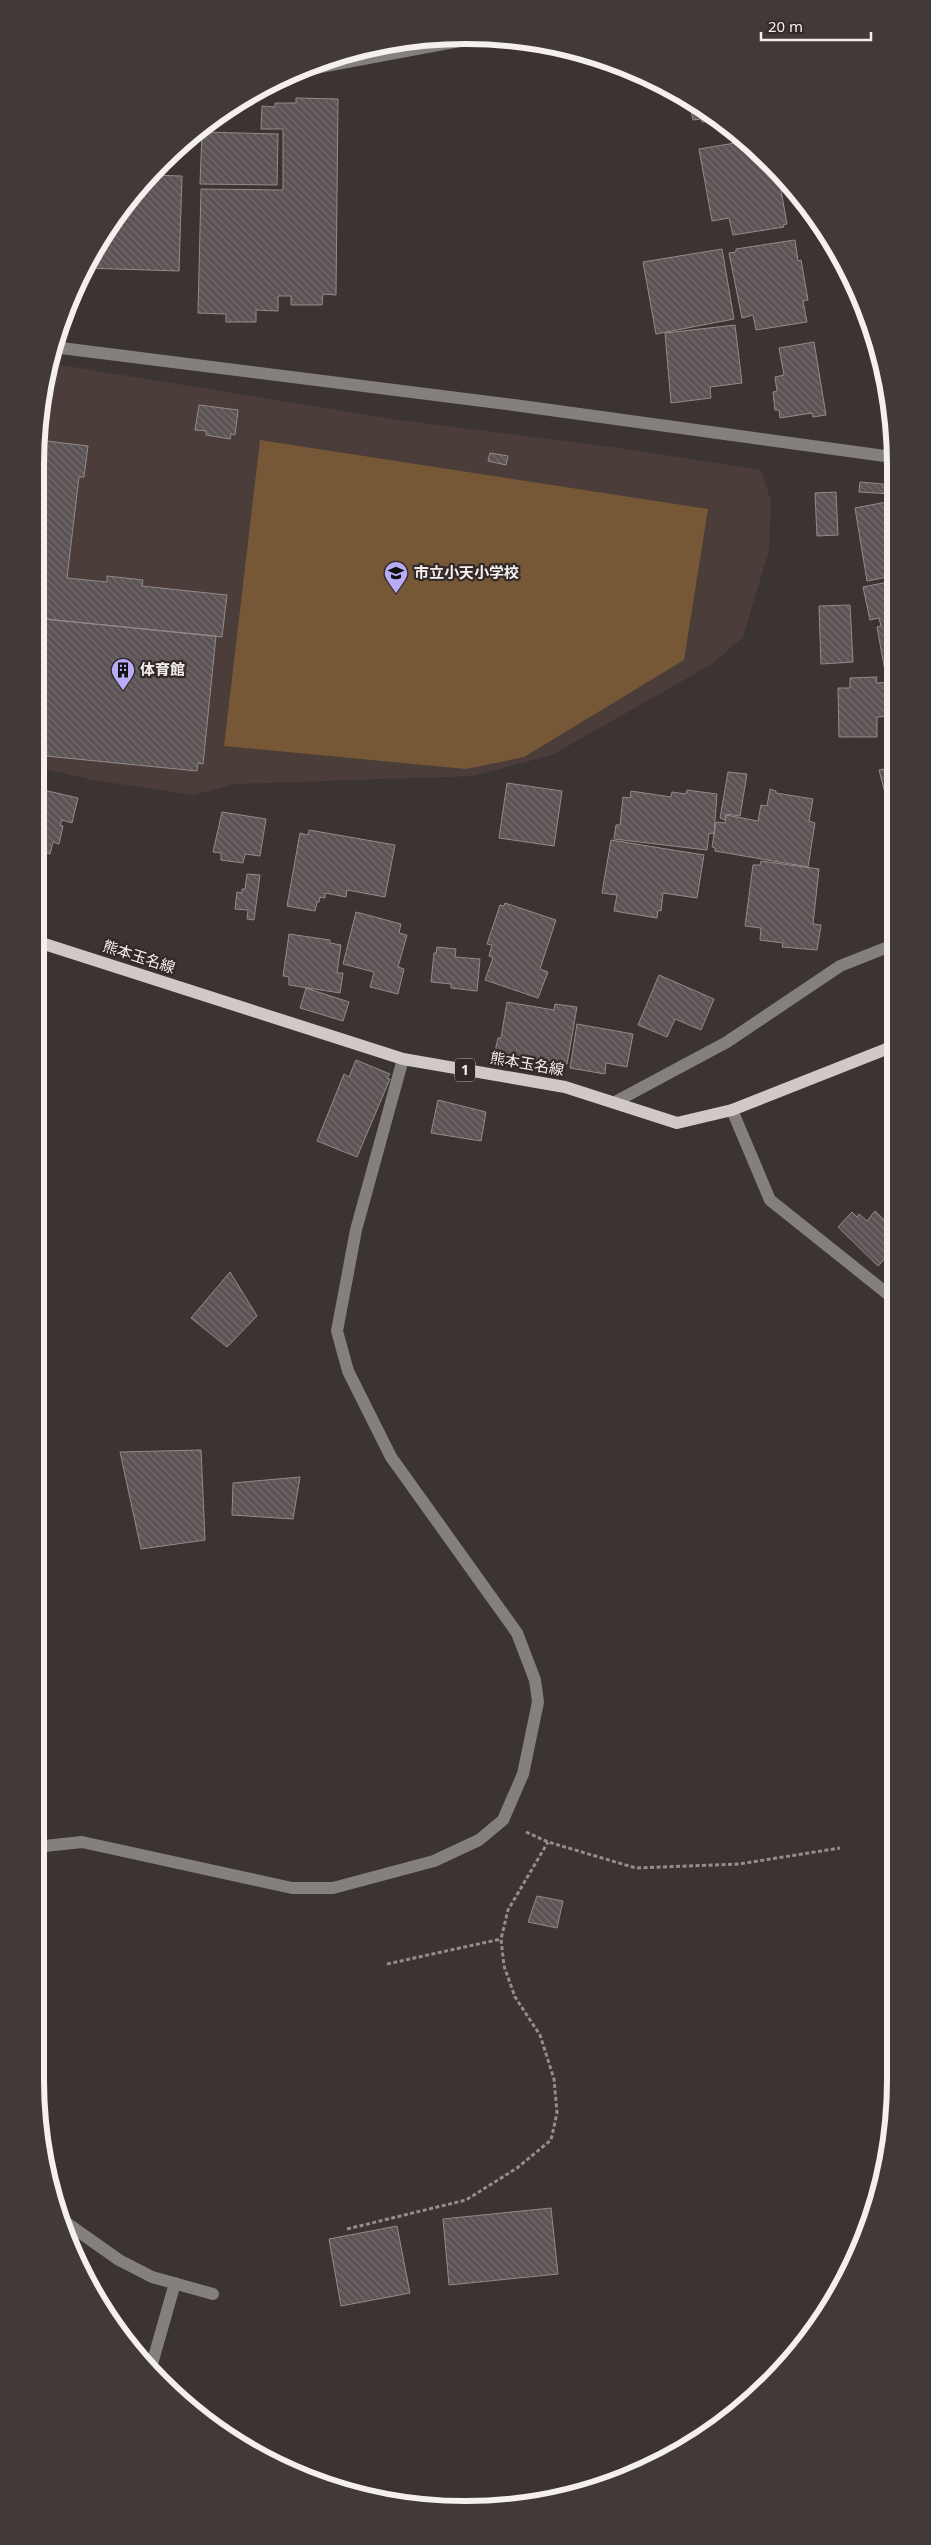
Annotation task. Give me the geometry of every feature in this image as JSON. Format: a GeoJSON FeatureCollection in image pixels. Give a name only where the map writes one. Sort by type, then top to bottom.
{"type":"FeatureCollection","features":[{"type":"Feature","properties":{"kind":"main road","name":"熊本玉名線"},"geometry":{"type":"LineString","coordinates":[[44,944],[403,1059],[565,1087],[677,1123],[732,1110],[887,1049]]}},
{"type":"Feature","properties":{"kind":"street"},"geometry":{"type":"LineString","coordinates":[[337,64],[438,45]]}},
{"type":"Feature","properties":{"kind":"street"},"geometry":{"type":"LineString","coordinates":[[61,347],[514,405],[887,456]]}},
{"type":"Feature","properties":{"kind":"street"},"geometry":{"type":"LineString","coordinates":[[615,1102],[727,1042],[840,966],[887,948]]}},
{"type":"Feature","properties":{"kind":"street"},"geometry":{"type":"LineString","coordinates":[[44,1846],[82,1842],[292,1888],[333,1888],[434,1861],[479,1840],[503,1820],[523,1774],[538,1702],[535,1680],[517,1633],[391,1457],[348,1371],[337,1331],[356,1230],[403,1059]]}},
{"type":"Feature","properties":{"kind":"street"},"geometry":{"type":"LineString","coordinates":[[732,1110],[770,1200],[887,1293]]}},
{"type":"Feature","properties":{"kind":"street"},"geometry":{"type":"LineString","coordinates":[[70,2225],[119,2260],[152,2277],[213,2294]]}},
{"type":"Feature","properties":{"kind":"street"},"geometry":{"type":"LineString","coordinates":[[152,2363],[175,2283]]}},
{"type":"Feature","properties":{"kind":"path"},"geometry":{"type":"LineString","coordinates":[[503,1820],[548,1842],[636,1868],[739,1864],[840,1848]]}},
{"type":"Feature","properties":{"kind":"path"},"geometry":{"type":"LineString","coordinates":[[347,2229],[466,2200],[517,2168],[551,2140],[557,2113],[554,2079],[540,2035],[512,1989],[504,1966],[501,1939],[508,1910],[548,1842]]}},
{"type":"Feature","properties":{"kind":"path"},"geometry":{"type":"LineString","coordinates":[[386,1964],[501,1939]]}},
{"type":"Feature","properties":{"kind":"shaded area","name":"市立小天小学校"},"geometry":{"type":"Polygon","coordinates":[[[56,364],[399,420],[620,448],[761,470],[771,501],[769,550],[743,637],[712,664],[552,755],[473,776],[236,784],[193,795],[93,780],[44,769],[44,466],[47,410],[56,364]]]}},
{"type":"Feature","properties":{"kind":"shaded area"},"geometry":{"type":"Polygon","coordinates":[[[260,440],[708,509],[684,660],[524,757],[466,769],[224,746],[260,440]]]}},
{"type":"Feature","properties":{"kind":"building"},"geometry":{"type":"Polygon","coordinates":[[[296,98],[338,99],[336,295],[323,294],[322,305],[291,305],[291,296],[278,296],[278,311],[256,310],[256,322],[226,322],[226,314],[198,313],[201,189],[283,190],[283,129],[261,129],[262,106],[275,107],[275,103],[296,103],[296,98]]]}},
{"type":"Feature","properties":{"kind":"building"},"geometry":{"type":"Polygon","coordinates":[[[691,109],[708,121],[702,122],[701,119],[693,120],[691,109]]]}},
{"type":"Feature","properties":{"kind":"building"},"geometry":{"type":"Polygon","coordinates":[[[208,132],[278,134],[277,185],[200,184],[202,137],[208,132]]]}},
{"type":"Feature","properties":{"kind":"building"},"geometry":{"type":"Polygon","coordinates":[[[737,143],[742,149],[745,149],[780,184],[787,224],[783,225],[784,227],[733,235],[729,218],[712,221],[699,149],[737,143]]]}},
{"type":"Feature","properties":{"kind":"building"},"geometry":{"type":"Polygon","coordinates":[[[159,175],[182,176],[179,271],[93,268],[115,231],[159,175]]]}},
{"type":"Feature","properties":{"kind":"building"},"geometry":{"type":"Polygon","coordinates":[[[795,240],[798,261],[801,260],[808,300],[803,301],[807,322],[756,330],[753,315],[742,318],[729,253],[736,252],[736,249],[795,240]]]}},
{"type":"Feature","properties":{"kind":"building"},"geometry":{"type":"Polygon","coordinates":[[[722,249],[734,319],[656,334],[643,262],[722,249]]]}},
{"type":"Feature","properties":{"kind":"building"},"geometry":{"type":"Polygon","coordinates":[[[735,325],[742,383],[710,387],[711,398],[671,403],[665,333],[735,325]]]}},
{"type":"Feature","properties":{"kind":"building"},"geometry":{"type":"Polygon","coordinates":[[[814,342],[826,415],[813,417],[812,413],[780,418],[779,410],[775,410],[773,392],[777,391],[775,377],[784,375],[779,348],[814,342]]]}},
{"type":"Feature","properties":{"kind":"building"},"geometry":{"type":"Polygon","coordinates":[[[199,405],[238,410],[235,435],[231,434],[230,439],[206,435],[206,431],[195,430],[199,405]]]}},
{"type":"Feature","properties":{"kind":"building"},"geometry":{"type":"Polygon","coordinates":[[[45,441],[88,446],[84,477],[79,477],[67,578],[107,582],[107,576],[143,580],[142,586],[227,595],[222,637],[44,619],[45,441]]]}},
{"type":"Feature","properties":{"kind":"building"},"geometry":{"type":"Polygon","coordinates":[[[490,453],[508,456],[506,465],[488,461],[490,453]]]}},
{"type":"Feature","properties":{"kind":"building"},"geometry":{"type":"Polygon","coordinates":[[[860,482],[883,484],[883,488],[887,488],[887,494],[859,492],[860,482]]]}},
{"type":"Feature","properties":{"kind":"building"},"geometry":{"type":"Polygon","coordinates":[[[836,492],[838,535],[817,536],[815,493],[836,492]]]}},
{"type":"Feature","properties":{"kind":"building"},"geometry":{"type":"Polygon","coordinates":[[[887,502],[887,577],[867,581],[855,508],[887,502]]]}},
{"type":"Feature","properties":{"kind":"building"},"geometry":{"type":"Polygon","coordinates":[[[887,582],[887,670],[885,671],[877,627],[881,626],[879,618],[870,620],[863,587],[887,582]]]}},
{"type":"Feature","properties":{"kind":"building"},"geometry":{"type":"Polygon","coordinates":[[[850,605],[853,662],[821,664],[819,606],[850,605]]]}},
{"type":"Feature","properties":{"kind":"building","name":"体育館"},"geometry":{"type":"Polygon","coordinates":[[[44,619],[216,636],[203,764],[198,763],[197,771],[46,756],[47,747],[44,747],[44,619]]]}},
{"type":"Feature","properties":{"kind":"building"},"geometry":{"type":"Polygon","coordinates":[[[877,677],[876,683],[887,682],[887,716],[877,717],[877,737],[839,737],[838,688],[850,688],[850,678],[877,677]]]}},
{"type":"Feature","properties":{"kind":"building"},"geometry":{"type":"Polygon","coordinates":[[[887,768],[887,800],[879,770],[887,768]]]}},
{"type":"Feature","properties":{"kind":"building"},"geometry":{"type":"Polygon","coordinates":[[[728,772],[747,774],[740,816],[726,814],[725,820],[720,818],[728,772]]]}},
{"type":"Feature","properties":{"kind":"building"},"geometry":{"type":"Polygon","coordinates":[[[507,783],[562,791],[554,846],[499,838],[507,783]]]}},
{"type":"Feature","properties":{"kind":"building"},"geometry":{"type":"Polygon","coordinates":[[[770,789],[776,791],[776,793],[813,799],[809,821],[815,823],[808,867],[715,851],[715,848],[712,847],[716,822],[725,823],[726,815],[758,821],[761,805],[767,806],[770,789]]]}},
{"type":"Feature","properties":{"kind":"building"},"geometry":{"type":"Polygon","coordinates":[[[44,790],[78,798],[72,823],[62,820],[60,825],[63,826],[59,844],[53,842],[50,854],[44,852],[44,790]]]}},
{"type":"Feature","properties":{"kind":"building"},"geometry":{"type":"Polygon","coordinates":[[[687,790],[717,794],[714,834],[709,833],[707,850],[614,839],[616,825],[620,825],[623,797],[630,798],[631,791],[671,797],[672,792],[686,794],[687,790]]]}},
{"type":"Feature","properties":{"kind":"building"},"geometry":{"type":"Polygon","coordinates":[[[222,812],[266,819],[260,856],[245,854],[243,863],[221,860],[221,853],[213,852],[222,812]]]}},
{"type":"Feature","properties":{"kind":"building"},"geometry":{"type":"Polygon","coordinates":[[[309,830],[395,845],[385,897],[347,890],[346,897],[325,893],[325,898],[320,897],[319,902],[317,902],[315,911],[287,906],[300,833],[308,835],[309,830]]]}},
{"type":"Feature","properties":{"kind":"building"},"geometry":{"type":"Polygon","coordinates":[[[611,840],[704,855],[697,898],[663,893],[661,911],[658,910],[657,918],[614,911],[617,895],[602,893],[611,840]]]}},
{"type":"Feature","properties":{"kind":"building"},"geometry":{"type":"Polygon","coordinates":[[[761,861],[819,869],[813,924],[821,925],[817,950],[782,947],[783,943],[760,940],[761,928],[745,926],[753,865],[760,865],[761,861]]]}},
{"type":"Feature","properties":{"kind":"building"},"geometry":{"type":"Polygon","coordinates":[[[247,874],[260,875],[254,920],[247,919],[248,910],[235,909],[237,892],[242,893],[242,889],[245,889],[247,874]]]}},
{"type":"Feature","properties":{"kind":"building"},"geometry":{"type":"Polygon","coordinates":[[[505,903],[556,920],[540,969],[548,972],[538,998],[485,980],[493,958],[489,956],[492,945],[487,944],[500,905],[504,906],[505,903]]]}},
{"type":"Feature","properties":{"kind":"building"},"geometry":{"type":"Polygon","coordinates":[[[356,912],[401,924],[399,933],[407,935],[398,967],[404,969],[398,994],[370,987],[374,972],[343,964],[356,912]]]}},
{"type":"Feature","properties":{"kind":"building"},"geometry":{"type":"Polygon","coordinates":[[[289,934],[330,940],[330,943],[341,945],[337,973],[343,973],[340,993],[289,985],[289,977],[283,976],[289,934]]]}},
{"type":"Feature","properties":{"kind":"building"},"geometry":{"type":"Polygon","coordinates":[[[437,947],[456,949],[455,957],[480,959],[477,991],[451,988],[451,984],[431,982],[434,953],[436,953],[437,947]]]}},
{"type":"Feature","properties":{"kind":"building"},"geometry":{"type":"Polygon","coordinates":[[[659,975],[714,999],[701,1030],[675,1019],[667,1037],[638,1025],[659,975]]]}},
{"type":"Feature","properties":{"kind":"building"},"geometry":{"type":"Polygon","coordinates":[[[306,988],[349,1002],[343,1021],[300,1008],[306,988]]]}},
{"type":"Feature","properties":{"kind":"building"},"geometry":{"type":"Polygon","coordinates":[[[507,1002],[554,1010],[555,1004],[577,1007],[567,1064],[556,1062],[556,1067],[494,1056],[498,1038],[501,1038],[507,1002]]]}},
{"type":"Feature","properties":{"kind":"building"},"geometry":{"type":"Polygon","coordinates":[[[577,1024],[633,1034],[627,1067],[606,1063],[605,1074],[570,1068],[577,1024]]]}},
{"type":"Feature","properties":{"kind":"building"},"geometry":{"type":"Polygon","coordinates":[[[356,1060],[390,1074],[387,1078],[390,1079],[357,1157],[317,1141],[344,1074],[349,1077],[356,1060]]]}},
{"type":"Feature","properties":{"kind":"building"},"geometry":{"type":"Polygon","coordinates":[[[438,1100],[486,1112],[481,1141],[431,1133],[438,1100]]]}},
{"type":"Feature","properties":{"kind":"building"},"geometry":{"type":"Polygon","coordinates":[[[875,1211],[887,1222],[887,1256],[878,1266],[838,1227],[852,1212],[857,1217],[859,1214],[867,1221],[875,1211]]]}},
{"type":"Feature","properties":{"kind":"building"},"geometry":{"type":"Polygon","coordinates":[[[230,1272],[257,1316],[227,1347],[191,1318],[230,1272]]]}},
{"type":"Feature","properties":{"kind":"building"},"geometry":{"type":"Polygon","coordinates":[[[201,1450],[205,1540],[141,1549],[120,1452],[201,1450]]]}},
{"type":"Feature","properties":{"kind":"building"},"geometry":{"type":"Polygon","coordinates":[[[300,1477],[293,1519],[232,1515],[233,1483],[300,1477]]]}},
{"type":"Feature","properties":{"kind":"building"},"geometry":{"type":"Polygon","coordinates":[[[537,1896],[563,1901],[557,1928],[528,1922],[537,1896]]]}},
{"type":"Feature","properties":{"kind":"building"},"geometry":{"type":"Polygon","coordinates":[[[551,2208],[558,2274],[449,2285],[443,2219],[551,2208]]]}},
{"type":"Feature","properties":{"kind":"building"},"geometry":{"type":"Polygon","coordinates":[[[397,2226],[410,2293],[341,2306],[329,2239],[397,2226]]]}},
{"type":"Feature","properties":{"kind":"place","name":"市立小天小学校"},"geometry":{"type":"Point","coordinates":[396,594]}},
{"type":"Feature","properties":{"kind":"place","name":"体育館"},"geometry":{"type":"Point","coordinates":[123,691]}}]}
